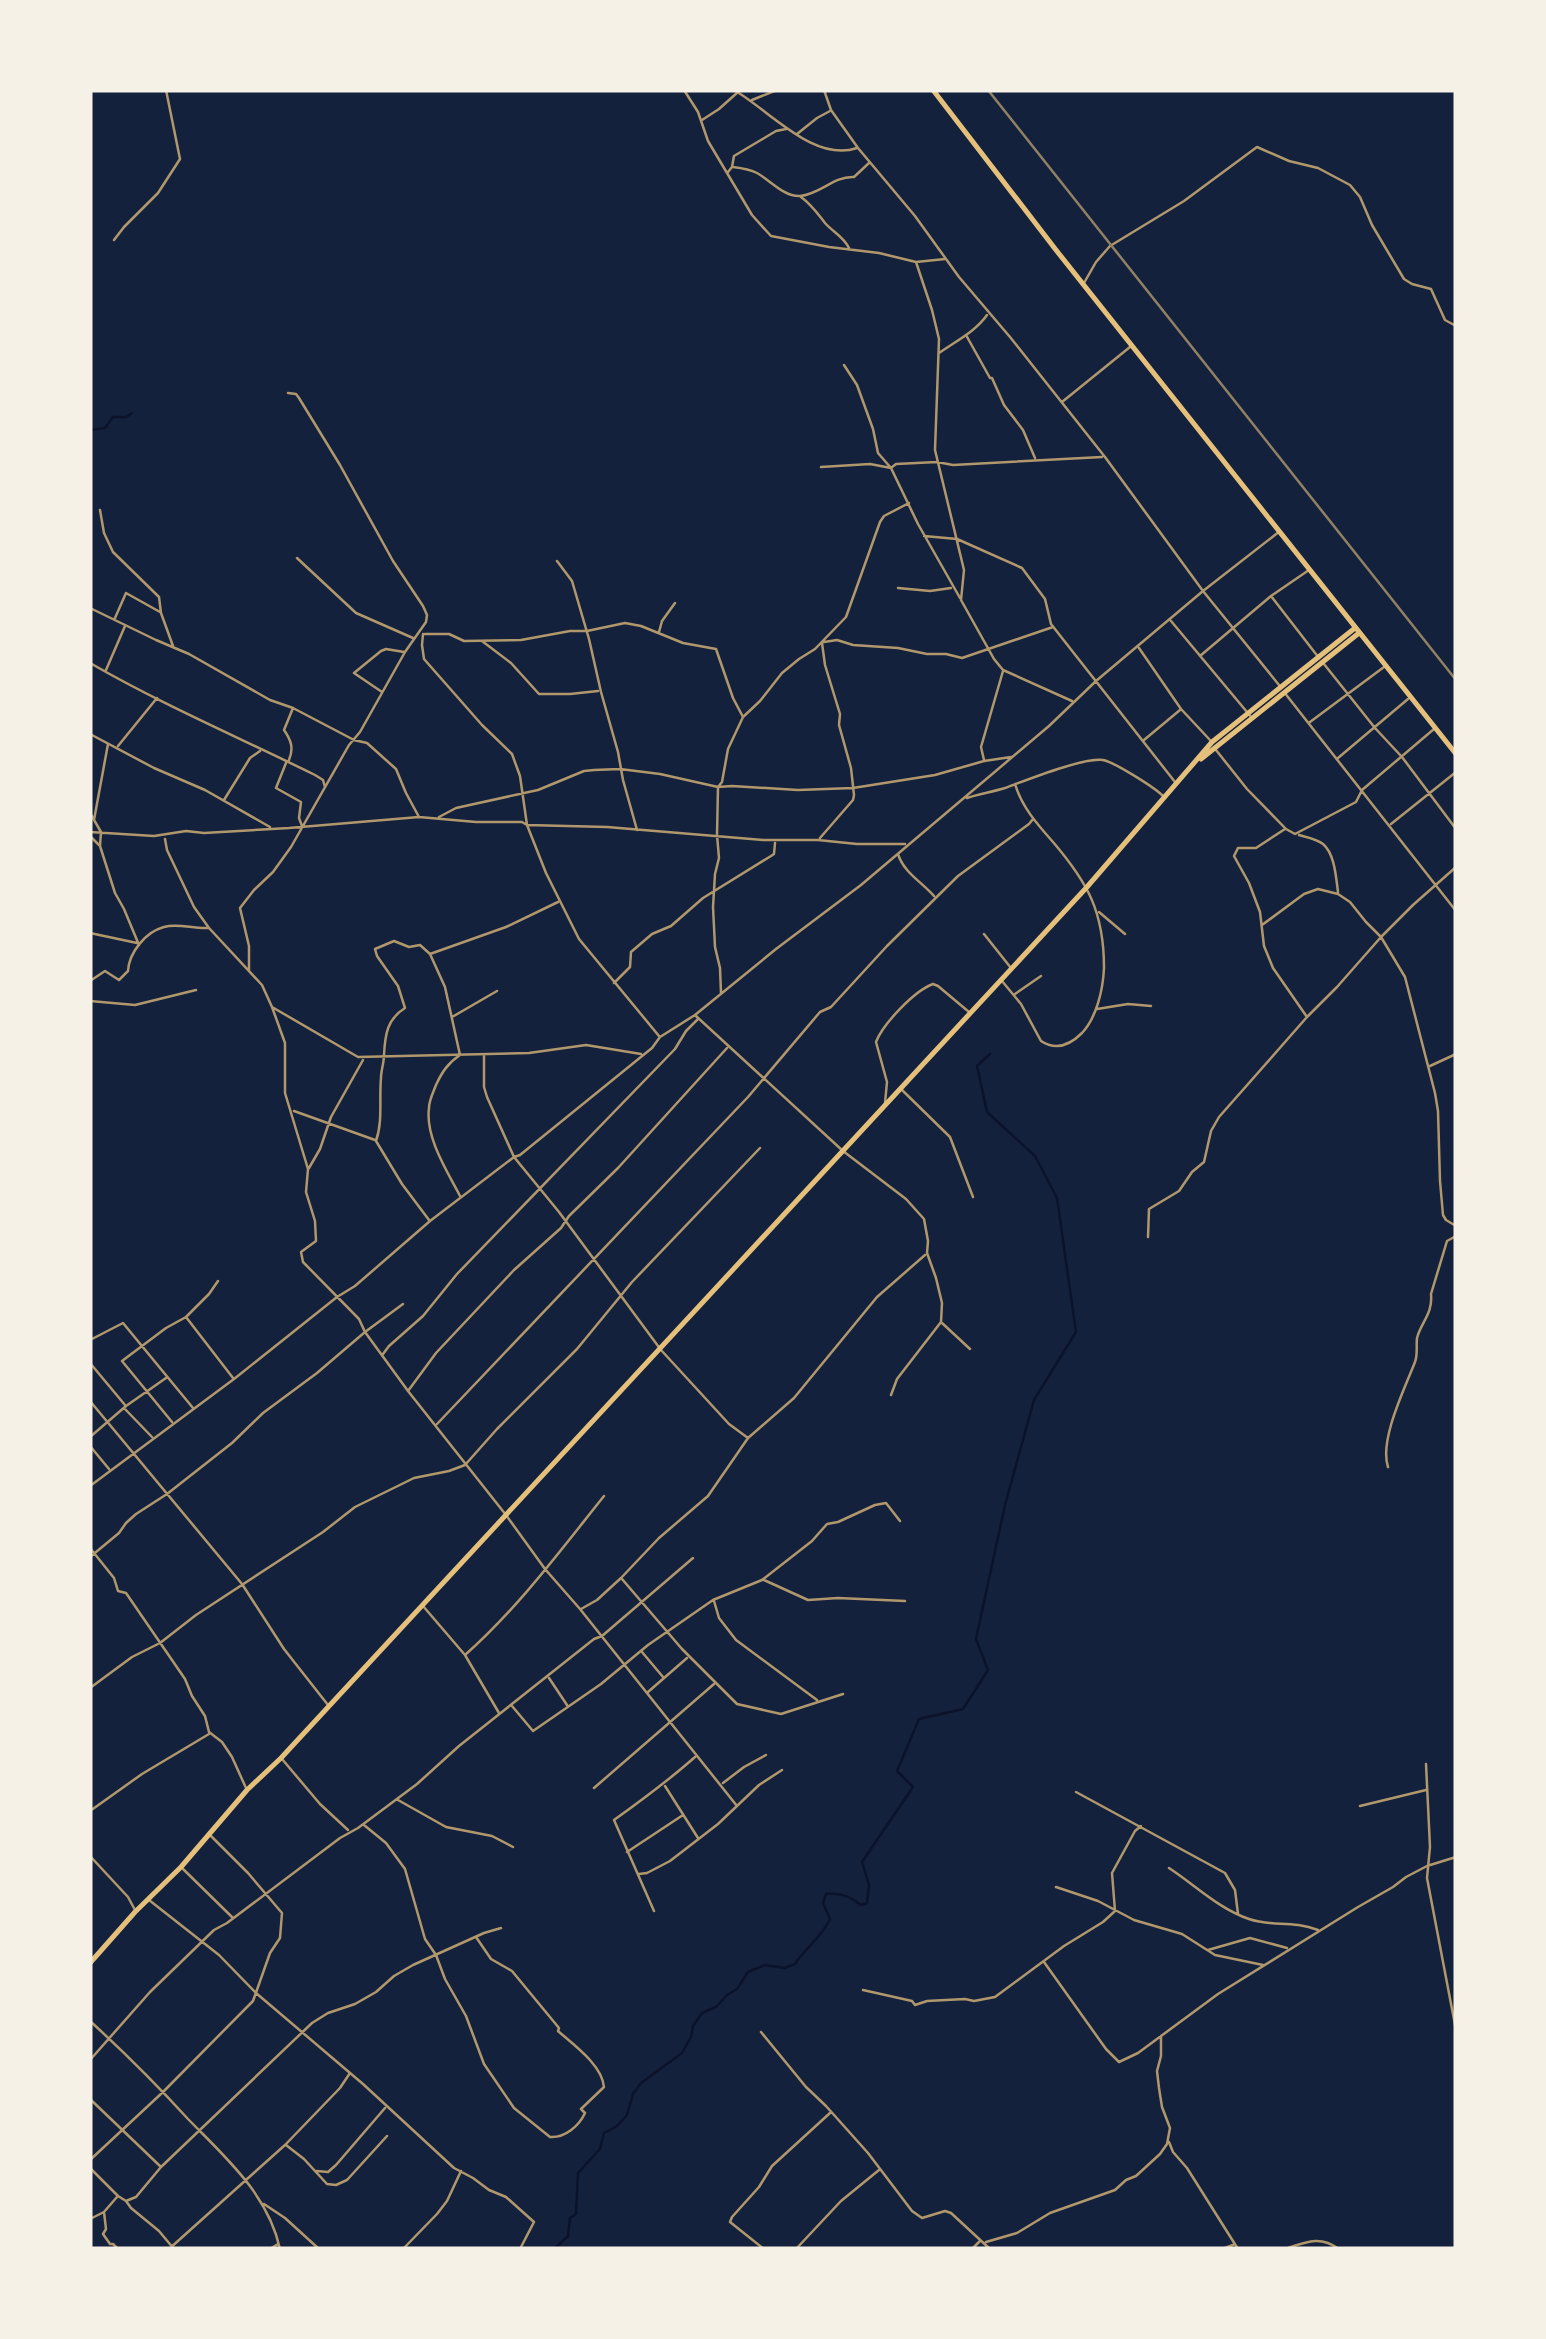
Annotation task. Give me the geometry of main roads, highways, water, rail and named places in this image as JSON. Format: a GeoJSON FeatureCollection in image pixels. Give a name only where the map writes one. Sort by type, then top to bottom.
{"type":"FeatureCollection","features":[{"type":"Feature","properties":{"kind":"main road"},"geometry":{"type":"LineString","coordinates":[[933,90],[1456,754]]}},
{"type":"Feature","properties":{"kind":"main road"},"geometry":{"type":"LineString","coordinates":[[90,1963],[1088,887],[1189,768],[1357,631]]}},
{"type":"Feature","properties":{"kind":"waterway"},"geometry":{"type":"LineString","coordinates":[[90,430],[105,428],[113,417],[132,413]]}},
{"type":"Feature","properties":{"kind":"waterway"},"geometry":{"type":"LineString","coordinates":[[554,2249],[568,2236],[570,2218],[576,2214],[578,2173],[600,2149],[604,2133],[627,2115],[641,2083],[682,2053],[702,2013],[737,1989],[748,1972],[765,1965],[784,1968],[795,1964],[830,1919],[823,1903],[826,1894],[845,1896],[861,1905],[867,1903],[869,1885],[862,1862],[913,1787],[897,1771],[919,1719],[963,1709],[988,1670],[976,1639],[1005,1505],[1034,1400],[1076,1332],[1057,1198],[1035,1156],[987,1112],[977,1066],[990,1054]]}},
{"type":"Feature","properties":{"kind":"railway"},"geometry":{"type":"LineString","coordinates":[[988,90],[1456,680]]}}]}
